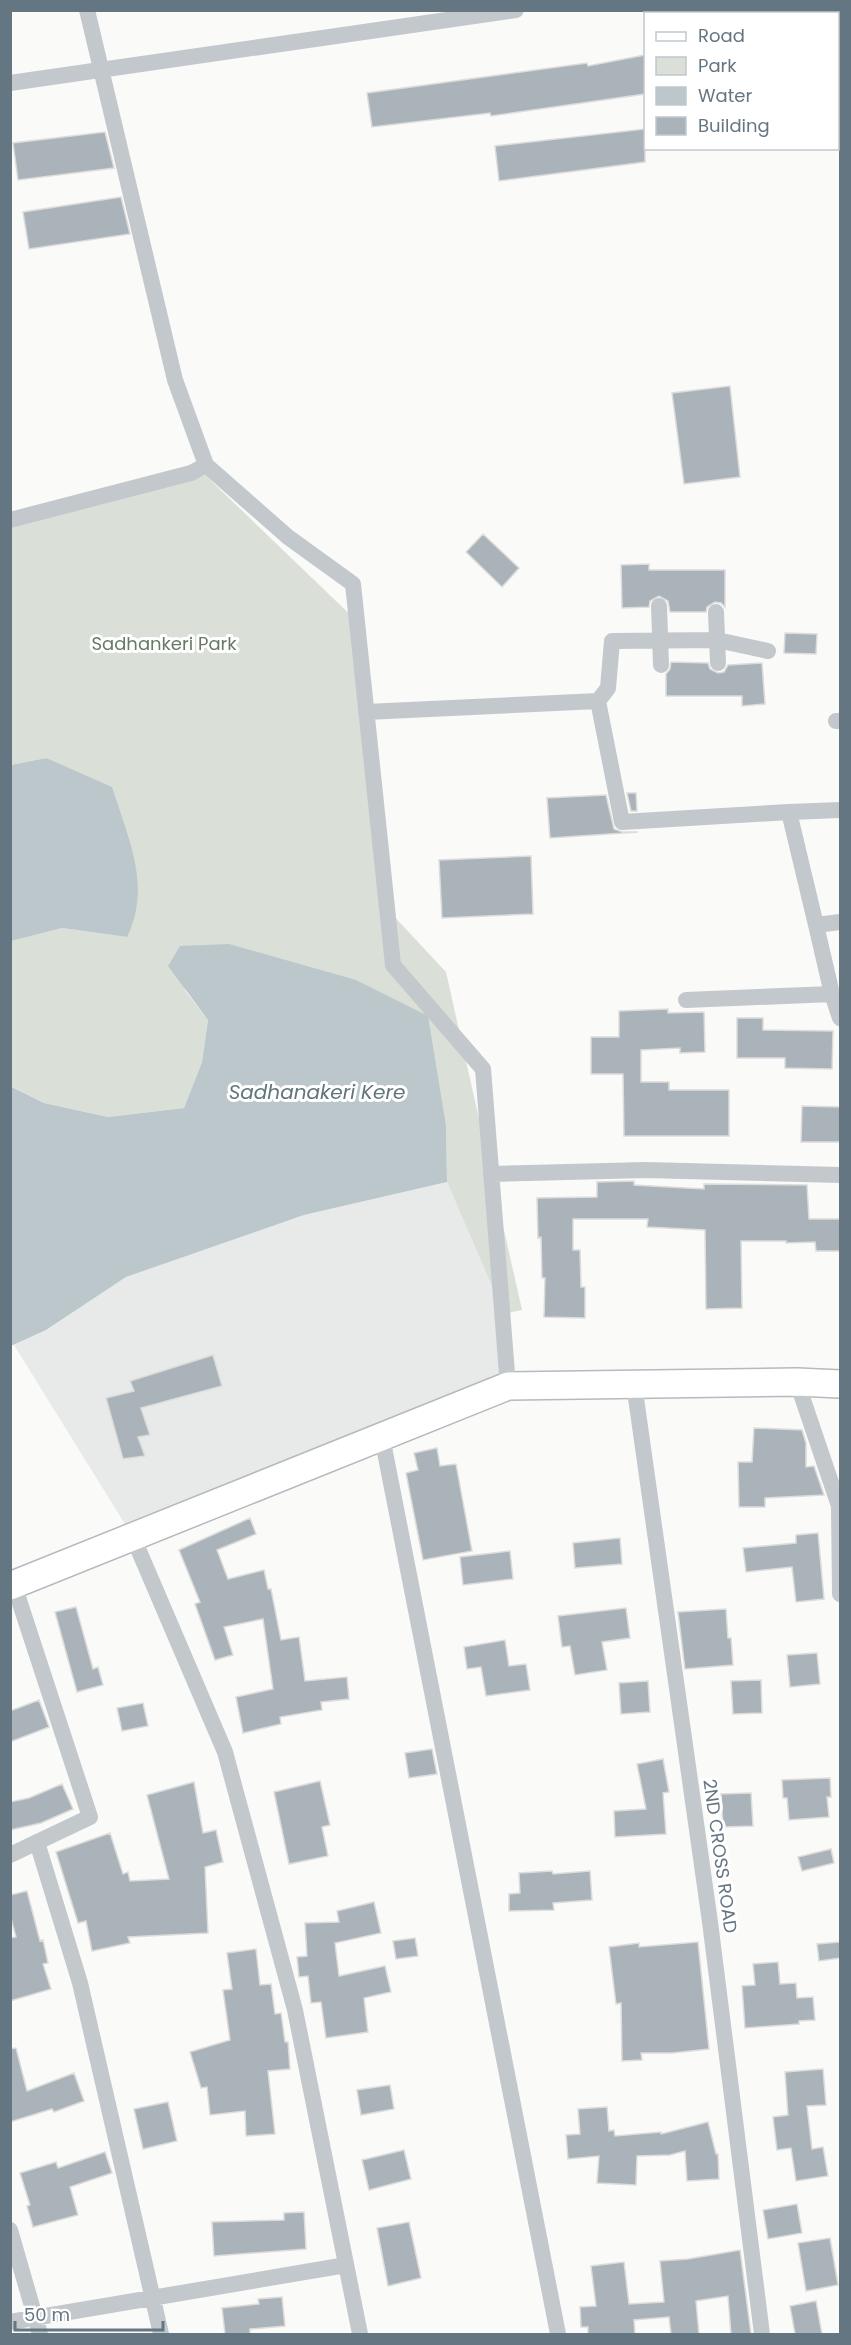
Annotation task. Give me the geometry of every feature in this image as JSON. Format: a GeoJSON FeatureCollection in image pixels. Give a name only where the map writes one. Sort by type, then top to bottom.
{"type":"FeatureCollection","features":[{"type":"Feature","properties":{"kind":"main road"},"geometry":{"type":"LineString","coordinates":[[12,1585],[508,1386],[797,1382],[840,1384]]}},
{"type":"Feature","properties":{"kind":"street"},"geometry":{"type":"LineString","coordinates":[[87,10],[175,380],[206,465],[288,537],[353,584],[393,964],[483,1069],[508,1386]]}},
{"type":"Feature","properties":{"kind":"street"},"geometry":{"type":"LineString","coordinates":[[10,83],[516,10]]}},
{"type":"Feature","properties":{"kind":"street"},"geometry":{"type":"LineString","coordinates":[[10,520],[191,473],[206,465]]}},
{"type":"Feature","properties":{"kind":"street"},"geometry":{"type":"LineString","coordinates":[[659,606],[661,665]]}},
{"type":"Feature","properties":{"kind":"street"},"geometry":{"type":"LineString","coordinates":[[716,612],[718,663]]}},
{"type":"Feature","properties":{"kind":"street"},"geometry":{"type":"LineString","coordinates":[[768,651],[717,640],[612,641],[608,688],[598,701],[622,822],[840,810]]}},
{"type":"Feature","properties":{"kind":"street"},"geometry":{"type":"LineString","coordinates":[[366,712],[598,701]]}},
{"type":"Feature","properties":{"kind":"street"},"geometry":{"type":"LineString","coordinates":[[789,812],[832,994],[840,1018]]}},
{"type":"Feature","properties":{"kind":"street"},"geometry":{"type":"LineString","coordinates":[[816,925],[840,922]]}},
{"type":"Feature","properties":{"kind":"street"},"geometry":{"type":"LineString","coordinates":[[686,1000],[832,994]]}},
{"type":"Feature","properties":{"kind":"street"},"geometry":{"type":"LineString","coordinates":[[491,1174],[645,1170],[840,1175]]}},
{"type":"Feature","properties":{"kind":"street"},"geometry":{"type":"LineString","coordinates":[[797,1382],[839,1506],[840,1594]]}},
{"type":"Feature","properties":{"kind":"street","name":"2ND CROSS ROAD"},"geometry":{"type":"LineString","coordinates":[[634,1384],[710,1923],[762,2334]]}},
{"type":"Feature","properties":{"kind":"street"},"geometry":{"type":"LineString","coordinates":[[382,1437],[558,2334]]}},
{"type":"Feature","properties":{"kind":"street"},"geometry":{"type":"LineString","coordinates":[[133,1537],[225,1752],[295,2010],[360,2334]]}},
{"type":"Feature","properties":{"kind":"street"},"geometry":{"type":"LineString","coordinates":[[10,1855],[90,1816],[12,1585]]}},
{"type":"Feature","properties":{"kind":"street"},"geometry":{"type":"LineString","coordinates":[[37,1842],[80,1983],[161,2334]]}},
{"type":"Feature","properties":{"kind":"street"},"geometry":{"type":"LineString","coordinates":[[10,2230],[39,2326]]}},
{"type":"Feature","properties":{"kind":"street"},"geometry":{"type":"LineString","coordinates":[[10,2322],[39,2326],[153,2298],[346,2265]]}},
{"type":"Feature","properties":{"kind":"shaded area"},"geometry":{"type":"Polygon","coordinates":[[[447,1182],[504,1314],[508,1386],[133,1537],[14,1345],[46,1330],[126,1277],[304,1215],[447,1182]]]}},
{"type":"Feature","properties":{"kind":"green space","name":"Sadhankeri Park"},"geometry":{"type":"Polygon","coordinates":[[[205,475],[362,626],[389,911],[446,972],[522,1310],[504,1314],[447,1182],[446,1126],[184,989],[208,1020],[202,1062],[184,1108],[108,1117],[44,1103],[11,1086],[10,941],[62,928],[127,937],[46,758],[11,765],[11,526],[205,475]]]}},
{"type":"Feature","properties":{"kind":"water"},"geometry":{"type":"Polygon","coordinates":[[[46,758],[112,787],[130,843],[137,881],[134,918],[127,937],[62,928],[11,941],[11,765],[46,758]]]}},
{"type":"Feature","properties":{"kind":"water","name":"Sadhanakeri Kere"},"geometry":{"type":"Polygon","coordinates":[[[229,944],[356,980],[428,1016],[446,1126],[447,1182],[304,1215],[126,1277],[46,1330],[11,1346],[10,1086],[44,1103],[108,1117],[184,1108],[202,1062],[208,1020],[168,966],[180,946],[229,944]]]}},
{"type":"Feature","properties":{"kind":"building"},"geometry":{"type":"Polygon","coordinates":[[[644,55],[644,94],[491,116],[490,113],[372,127],[367,93],[587,63],[588,66],[644,55]]]}},
{"type":"Feature","properties":{"kind":"building"},"geometry":{"type":"Polygon","coordinates":[[[644,129],[645,162],[499,181],[495,146],[644,129]]]}},
{"type":"Feature","properties":{"kind":"building"},"geometry":{"type":"Polygon","coordinates":[[[105,132],[114,168],[18,180],[13,143],[105,132]]]}},
{"type":"Feature","properties":{"kind":"building"},"geometry":{"type":"Polygon","coordinates":[[[121,197],[130,234],[29,249],[23,212],[121,197]]]}},
{"type":"Feature","properties":{"kind":"building"},"geometry":{"type":"Polygon","coordinates":[[[730,386],[740,477],[684,484],[672,393],[730,386]]]}},
{"type":"Feature","properties":{"kind":"building"},"geometry":{"type":"Polygon","coordinates":[[[483,534],[519,568],[502,587],[466,552],[483,534]]]}},
{"type":"Feature","properties":{"kind":"building"},"geometry":{"type":"Polygon","coordinates":[[[649,564],[649,570],[725,570],[725,607],[715,602],[707,607],[706,612],[670,612],[668,601],[659,596],[650,601],[649,607],[622,608],[621,565],[649,564]]]}},
{"type":"Feature","properties":{"kind":"building"},"geometry":{"type":"Polygon","coordinates":[[[785,633],[817,634],[816,654],[784,653],[785,633]]]}},
{"type":"Feature","properties":{"kind":"building"},"geometry":{"type":"Polygon","coordinates":[[[671,662],[708,663],[710,669],[718,673],[724,672],[728,665],[762,663],[765,704],[742,706],[742,696],[666,696],[666,674],[671,662]]]}},
{"type":"Feature","properties":{"kind":"building"},"geometry":{"type":"Polygon","coordinates":[[[627,793],[636,793],[637,811],[631,811],[627,793]]]}},
{"type":"Feature","properties":{"kind":"building"},"geometry":{"type":"Polygon","coordinates":[[[606,795],[614,829],[622,832],[638,832],[550,838],[547,798],[606,795]]]}},
{"type":"Feature","properties":{"kind":"building"},"geometry":{"type":"Polygon","coordinates":[[[531,856],[533,914],[442,918],[439,860],[531,856]]]}},
{"type":"Feature","properties":{"kind":"building"},"geometry":{"type":"Polygon","coordinates":[[[668,1009],[668,1013],[704,1012],[705,1052],[680,1053],[680,1048],[641,1050],[641,1082],[669,1082],[669,1090],[729,1090],[729,1136],[624,1136],[623,1074],[591,1074],[591,1037],[619,1037],[619,1011],[668,1009]]]}},
{"type":"Feature","properties":{"kind":"building"},"geometry":{"type":"Polygon","coordinates":[[[737,1018],[763,1018],[763,1030],[833,1031],[832,1069],[785,1068],[785,1058],[737,1058],[737,1018]]]}},
{"type":"Feature","properties":{"kind":"building"},"geometry":{"type":"Polygon","coordinates":[[[802,1106],[840,1107],[840,1142],[801,1142],[802,1106]]]}},
{"type":"Feature","properties":{"kind":"building"},"geometry":{"type":"Polygon","coordinates":[[[634,1181],[634,1185],[704,1189],[704,1184],[807,1185],[809,1219],[840,1219],[840,1251],[816,1251],[815,1242],[741,1241],[742,1308],[706,1309],[705,1230],[647,1227],[648,1219],[573,1219],[573,1250],[580,1250],[581,1287],[585,1287],[585,1318],[544,1317],[545,1278],[542,1278],[541,1237],[538,1238],[537,1198],[597,1197],[597,1182],[634,1181]]]}},
{"type":"Feature","properties":{"kind":"building"},"geometry":{"type":"Polygon","coordinates":[[[213,1355],[222,1386],[141,1408],[150,1435],[138,1437],[145,1456],[123,1459],[106,1398],[134,1391],[130,1381],[213,1355]]]}},
{"type":"Feature","properties":{"kind":"building"},"geometry":{"type":"Polygon","coordinates":[[[754,1428],[802,1430],[806,1443],[806,1467],[814,1466],[824,1495],[765,1498],[765,1507],[739,1507],[738,1462],[752,1462],[754,1428]]]}},
{"type":"Feature","properties":{"kind":"building"},"geometry":{"type":"Polygon","coordinates":[[[437,1448],[440,1466],[456,1464],[472,1551],[423,1560],[406,1473],[418,1470],[414,1453],[437,1448]]]}},
{"type":"Feature","properties":{"kind":"building"},"geometry":{"type":"Polygon","coordinates":[[[250,1518],[256,1534],[217,1550],[228,1579],[264,1570],[268,1589],[271,1589],[281,1640],[299,1637],[305,1681],[347,1677],[349,1699],[321,1702],[322,1710],[280,1717],[281,1724],[243,1733],[236,1697],[273,1689],[263,1619],[224,1627],[233,1655],[215,1660],[195,1604],[200,1602],[179,1550],[250,1518]]]}},
{"type":"Feature","properties":{"kind":"building"},"geometry":{"type":"Polygon","coordinates":[[[818,1533],[824,1599],[796,1602],[792,1567],[746,1572],[743,1548],[796,1543],[796,1535],[818,1533]]]}},
{"type":"Feature","properties":{"kind":"building"},"geometry":{"type":"Polygon","coordinates":[[[620,1538],[622,1564],[575,1568],[573,1543],[620,1538]]]}},
{"type":"Feature","properties":{"kind":"building"},"geometry":{"type":"Polygon","coordinates":[[[510,1551],[513,1579],[463,1585],[460,1557],[510,1551]]]}},
{"type":"Feature","properties":{"kind":"building"},"geometry":{"type":"Polygon","coordinates":[[[76,1607],[93,1669],[98,1667],[103,1685],[77,1692],[55,1612],[76,1607]]]}},
{"type":"Feature","properties":{"kind":"building"},"geometry":{"type":"Polygon","coordinates":[[[626,1608],[630,1638],[602,1642],[607,1670],[575,1675],[570,1646],[562,1647],[558,1616],[626,1608]]]}},
{"type":"Feature","properties":{"kind":"building"},"geometry":{"type":"Polygon","coordinates":[[[726,1609],[733,1665],[685,1669],[678,1612],[726,1609]]]}},
{"type":"Feature","properties":{"kind":"building"},"geometry":{"type":"Polygon","coordinates":[[[505,1640],[509,1666],[526,1664],[530,1690],[486,1696],[481,1667],[467,1669],[464,1647],[505,1640]]]}},
{"type":"Feature","properties":{"kind":"building"},"geometry":{"type":"Polygon","coordinates":[[[817,1653],[820,1684],[790,1687],[787,1655],[817,1653]]]}},
{"type":"Feature","properties":{"kind":"building"},"geometry":{"type":"Polygon","coordinates":[[[761,1680],[762,1713],[733,1714],[731,1681],[761,1680]]]}},
{"type":"Feature","properties":{"kind":"building"},"geometry":{"type":"Polygon","coordinates":[[[648,1681],[650,1712],[621,1714],[619,1683],[648,1681]]]}},
{"type":"Feature","properties":{"kind":"building"},"geometry":{"type":"Polygon","coordinates":[[[39,1700],[49,1727],[10,1742],[10,1711],[39,1700]]]}},
{"type":"Feature","properties":{"kind":"building"},"geometry":{"type":"Polygon","coordinates":[[[143,1703],[148,1726],[122,1731],[117,1708],[143,1703]]]}},
{"type":"Feature","properties":{"kind":"building"},"geometry":{"type":"Polygon","coordinates":[[[432,1749],[437,1774],[409,1778],[405,1753],[432,1749]]]}},
{"type":"Feature","properties":{"kind":"building"},"geometry":{"type":"Polygon","coordinates":[[[663,1759],[669,1792],[663,1793],[666,1834],[615,1837],[614,1811],[646,1809],[637,1764],[663,1759]]]}},
{"type":"Feature","properties":{"kind":"building"},"geometry":{"type":"Polygon","coordinates":[[[830,1778],[831,1797],[827,1797],[829,1817],[789,1820],[787,1798],[783,1798],[782,1780],[830,1778]]]}},
{"type":"Feature","properties":{"kind":"building"},"geometry":{"type":"Polygon","coordinates":[[[320,1781],[330,1825],[322,1827],[328,1856],[289,1864],[274,1792],[320,1781]]]}},
{"type":"Feature","properties":{"kind":"building"},"geometry":{"type":"Polygon","coordinates":[[[194,1782],[203,1833],[216,1830],[223,1862],[205,1867],[208,1933],[128,1937],[130,1943],[92,1951],[86,1921],[78,1923],[56,1852],[110,1833],[123,1874],[128,1872],[130,1881],[169,1879],[147,1795],[194,1782]]]}},
{"type":"Feature","properties":{"kind":"building"},"geometry":{"type":"Polygon","coordinates":[[[62,1784],[73,1809],[41,1823],[10,1830],[10,1802],[29,1798],[62,1784]]]}},
{"type":"Feature","properties":{"kind":"building"},"geometry":{"type":"Polygon","coordinates":[[[751,1793],[753,1826],[723,1827],[721,1794],[751,1793]]]}},
{"type":"Feature","properties":{"kind":"building"},"geometry":{"type":"Polygon","coordinates":[[[831,1849],[834,1863],[802,1871],[798,1857],[831,1849]]]}},
{"type":"Feature","properties":{"kind":"building"},"geometry":{"type":"Polygon","coordinates":[[[552,1871],[553,1874],[590,1871],[592,1900],[553,1903],[554,1910],[509,1911],[509,1894],[520,1893],[519,1873],[552,1871]]]}},
{"type":"Feature","properties":{"kind":"building"},"geometry":{"type":"Polygon","coordinates":[[[27,1891],[40,1941],[43,1940],[48,1963],[43,1964],[51,1989],[10,2001],[10,1938],[16,1937],[10,1915],[10,1895],[27,1891]]]}},
{"type":"Feature","properties":{"kind":"building"},"geometry":{"type":"Polygon","coordinates":[[[374,1902],[381,1933],[335,1943],[339,1976],[385,1966],[391,1992],[364,1998],[368,2032],[326,2038],[321,2002],[311,2003],[308,1976],[299,1977],[297,1957],[307,1956],[305,1923],[339,1922],[337,1911],[374,1902]]]}},
{"type":"Feature","properties":{"kind":"building"},"geometry":{"type":"Polygon","coordinates":[[[415,1938],[418,1956],[396,1959],[393,1941],[415,1938]]]}},
{"type":"Feature","properties":{"kind":"building"},"geometry":{"type":"Polygon","coordinates":[[[698,1942],[709,2049],[672,2053],[641,2053],[642,2060],[622,2061],[621,2003],[616,2004],[609,1947],[639,1943],[639,1947],[698,1942]]]}},
{"type":"Feature","properties":{"kind":"building"},"geometry":{"type":"Polygon","coordinates":[[[840,1942],[840,1958],[819,1961],[817,1944],[840,1942]]]}},
{"type":"Feature","properties":{"kind":"building"},"geometry":{"type":"Polygon","coordinates":[[[256,1949],[260,1985],[271,1984],[275,2014],[281,2013],[285,2042],[288,2042],[290,2069],[268,2071],[275,2134],[246,2136],[245,2111],[210,2115],[207,2087],[201,2088],[190,2052],[230,2040],[223,1990],[232,1989],[227,1953],[256,1949]]]}},
{"type":"Feature","properties":{"kind":"building"},"geometry":{"type":"Polygon","coordinates":[[[778,1962],[780,1984],[796,1983],[797,1998],[813,1997],[815,2020],[799,2021],[799,2024],[745,2028],[742,1986],[755,1985],[753,1964],[778,1962]]]}},
{"type":"Feature","properties":{"kind":"building"},"geometry":{"type":"Polygon","coordinates":[[[16,2048],[27,2091],[74,2073],[84,2101],[54,2112],[52,2109],[10,2122],[10,2049],[16,2048]]]}},
{"type":"Feature","properties":{"kind":"building"},"geometry":{"type":"Polygon","coordinates":[[[823,2069],[826,2105],[807,2106],[812,2149],[823,2147],[828,2176],[796,2181],[791,2148],[777,2150],[773,2117],[788,2115],[785,2072],[823,2069]]]}},
{"type":"Feature","properties":{"kind":"building"},"geometry":{"type":"Polygon","coordinates":[[[390,2085],[394,2109],[361,2115],[357,2090],[390,2085]]]}},
{"type":"Feature","properties":{"kind":"building"},"geometry":{"type":"Polygon","coordinates":[[[168,2102],[177,2141],[143,2149],[134,2109],[168,2102]]]}},
{"type":"Feature","properties":{"kind":"building"},"geometry":{"type":"Polygon","coordinates":[[[607,2107],[609,2131],[614,2130],[615,2136],[661,2132],[661,2134],[708,2122],[716,2154],[718,2154],[719,2179],[687,2181],[685,2151],[670,2155],[637,2156],[636,2185],[597,2183],[599,2156],[568,2159],[566,2135],[580,2134],[578,2109],[607,2107]]]}},
{"type":"Feature","properties":{"kind":"building"},"geometry":{"type":"Polygon","coordinates":[[[404,2150],[411,2179],[369,2190],[362,2160],[404,2150]]]}},
{"type":"Feature","properties":{"kind":"building"},"geometry":{"type":"Polygon","coordinates":[[[105,2152],[112,2173],[70,2187],[78,2215],[33,2227],[27,2206],[30,2205],[20,2173],[56,2162],[58,2168],[105,2152]]]}},
{"type":"Feature","properties":{"kind":"building"},"geometry":{"type":"Polygon","coordinates":[[[797,2204],[802,2233],[768,2239],[763,2210],[797,2204]]]}},
{"type":"Feature","properties":{"kind":"building"},"geometry":{"type":"Polygon","coordinates":[[[304,2212],[306,2249],[214,2256],[212,2222],[284,2220],[284,2213],[304,2212]]]}},
{"type":"Feature","properties":{"kind":"building"},"geometry":{"type":"Polygon","coordinates":[[[409,2222],[421,2278],[388,2286],[377,2228],[409,2222]]]}},
{"type":"Feature","properties":{"kind":"building"},"geometry":{"type":"Polygon","coordinates":[[[830,2238],[838,2285],[806,2291],[798,2243],[830,2238]]]}},
{"type":"Feature","properties":{"kind":"building"},"geometry":{"type":"Polygon","coordinates":[[[740,2250],[751,2334],[731,2334],[728,2296],[696,2301],[699,2334],[671,2334],[669,2317],[634,2320],[635,2334],[588,2334],[588,2327],[581,2327],[580,2307],[596,2306],[591,2266],[624,2262],[629,2304],[664,2302],[660,2261],[688,2259],[740,2250]]]}},
{"type":"Feature","properties":{"kind":"building"},"geometry":{"type":"Polygon","coordinates":[[[282,2297],[285,2326],[250,2329],[250,2334],[225,2334],[222,2308],[259,2304],[258,2299],[282,2297]]]}},
{"type":"Feature","properties":{"kind":"building"},"geometry":{"type":"Polygon","coordinates":[[[816,2301],[822,2334],[795,2334],[790,2306],[816,2301]]]}}]}
